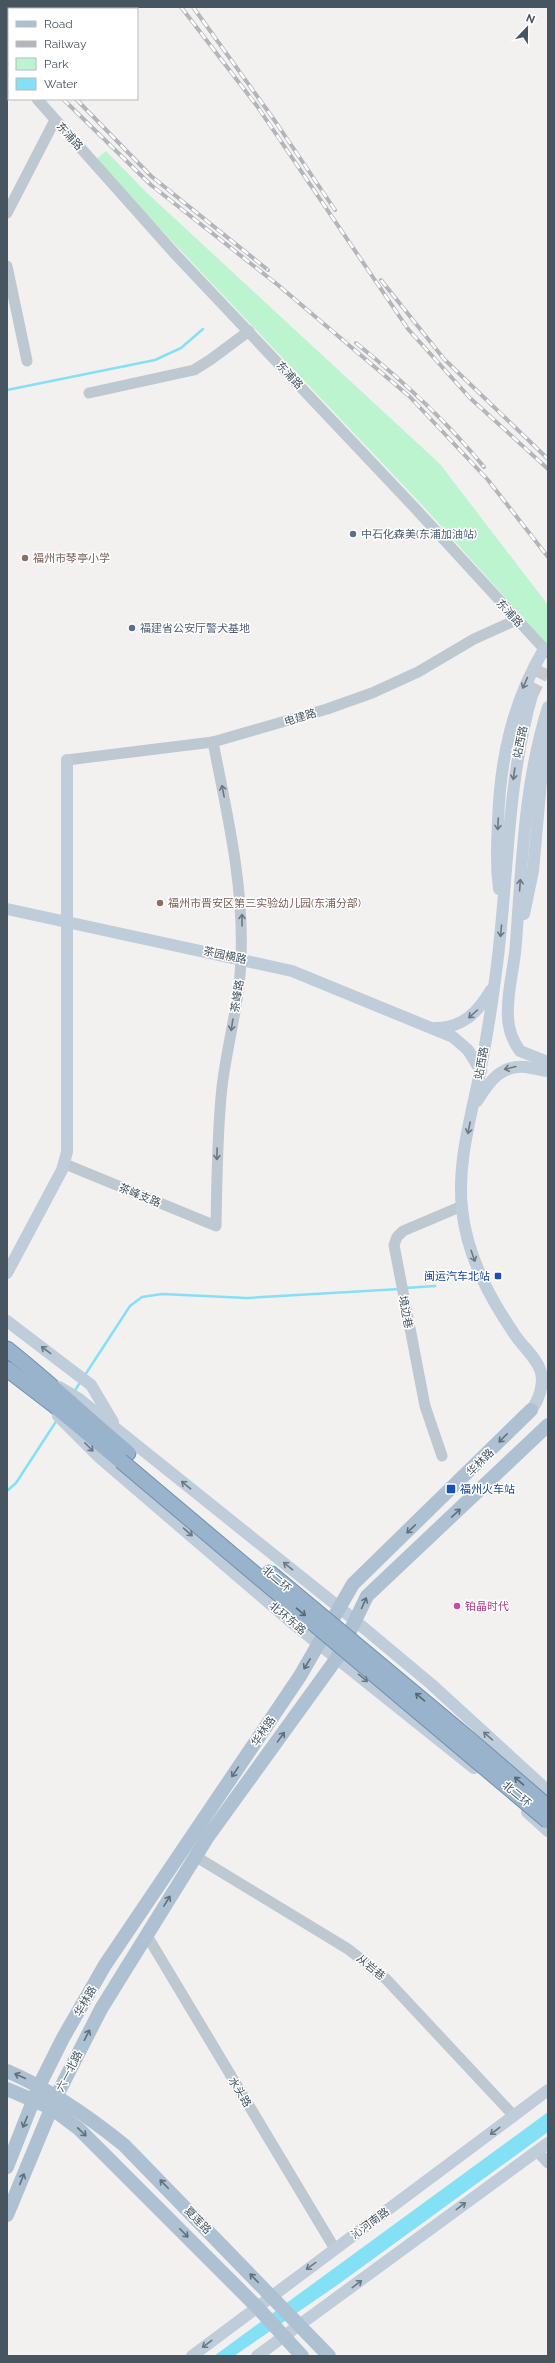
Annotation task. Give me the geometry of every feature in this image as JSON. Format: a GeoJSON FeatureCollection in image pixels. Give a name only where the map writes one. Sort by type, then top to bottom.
{"type":"FeatureCollection","features":[{"type":"Feature","properties":{"kind":"highway","name":"北二环"},"geometry":{"type":"LineString","coordinates":[[7,1349],[47,1381],[64,1405],[548,1821]]}},
{"type":"Feature","properties":{"kind":"highway","name":"北二环"},"geometry":{"type":"LineString","coordinates":[[7,1369],[38,1394],[64,1405]]}},
{"type":"Feature","properties":{"kind":"highway","name":"北二环"},"geometry":{"type":"LineString","coordinates":[[124,1457],[468,1738],[548,1807]]}},
{"type":"Feature","properties":{"kind":"main road"},"geometry":{"type":"LineString","coordinates":[[502,913],[496,867],[503,761],[518,700],[533,667],[547,652]]}},
{"type":"Feature","properties":{"kind":"main road","name":"站西路"},"geometry":{"type":"LineString","coordinates":[[531,1410],[540,1394],[541,1372],[498,1310],[479,1274],[472,1255],[462,1206],[461,1177],[495,982],[515,767],[532,695]]}},
{"type":"Feature","properties":{"kind":"main road","name":"站西路"},"geometry":{"type":"LineString","coordinates":[[548,707],[537,744],[528,785],[515,961],[508,1007],[511,1033],[520,1051],[548,1062]]}},
{"type":"Feature","properties":{"kind":"main road"},"geometry":{"type":"LineString","coordinates":[[515,961],[533,871],[548,734]]}},
{"type":"Feature","properties":{"kind":"main road"},"geometry":{"type":"LineString","coordinates":[[7,1273],[64,1164],[67,1152],[67,760]]}},
{"type":"Feature","properties":{"kind":"main road","name":"茶园横路"},"geometry":{"type":"LineString","coordinates":[[7,909],[241,959],[304,975],[434,1028],[461,1043],[475,1058],[480,1070]]}},
{"type":"Feature","properties":{"kind":"main road"},"geometry":{"type":"LineString","coordinates":[[434,1028],[457,1025],[467,1020],[484,1003],[495,982]]}},
{"type":"Feature","properties":{"kind":"main road"},"geometry":{"type":"LineString","coordinates":[[472,1109],[486,1086],[503,1070],[514,1066],[548,1071]]}},
{"type":"Feature","properties":{"kind":"main road"},"geometry":{"type":"LineString","coordinates":[[7,1321],[91,1384],[118,1430]]}},
{"type":"Feature","properties":{"kind":"main road"},"geometry":{"type":"LineString","coordinates":[[64,1405],[118,1430],[356,1621],[431,1684],[548,1791]]}},
{"type":"Feature","properties":{"kind":"main road","name":"北环东路"},"geometry":{"type":"LineString","coordinates":[[64,1405],[100,1458],[320,1644],[426,1728],[548,1831]]}},
{"type":"Feature","properties":{"kind":"main road","name":"华林路"},"geometry":{"type":"LineString","coordinates":[[39,2086],[63,2038],[105,1965],[320,1644],[353,1584],[531,1410]]}},
{"type":"Feature","properties":{"kind":"main road","name":"华林路"},"geometry":{"type":"LineString","coordinates":[[146,1934],[195,1856],[337,1658],[367,1596],[548,1424]]}},
{"type":"Feature","properties":{"kind":"main road","name":"六一北路"},"geometry":{"type":"LineString","coordinates":[[7,2215],[54,2102],[101,2009],[146,1934]]}},
{"type":"Feature","properties":{"kind":"main road"},"geometry":{"type":"LineString","coordinates":[[7,2071],[39,2086],[54,2102]]}},
{"type":"Feature","properties":{"kind":"main road","name":"六一北路"},"geometry":{"type":"LineString","coordinates":[[7,2167],[39,2086]]}},
{"type":"Feature","properties":{"kind":"main road"},"geometry":{"type":"LineString","coordinates":[[7,2089],[34,2100],[54,2102]]}},
{"type":"Feature","properties":{"kind":"main road","name":"沁河南路"},"geometry":{"type":"LineString","coordinates":[[192,2356],[548,2090]]}},
{"type":"Feature","properties":{"kind":"main road","name":"夏莲路"},"geometry":{"type":"LineString","coordinates":[[54,2102],[108,2132],[141,2161],[329,2356]]}},
{"type":"Feature","properties":{"kind":"main road","name":"夏莲路"},"geometry":{"type":"LineString","coordinates":[[54,2102],[79,2129],[257,2307],[302,2356]]}},
{"type":"Feature","properties":{"kind":"main road"},"geometry":{"type":"LineString","coordinates":[[257,2356],[548,2143]]}},
{"type":"Feature","properties":{"kind":"street","name":"东浦路"},"geometry":{"type":"LineString","coordinates":[[38,100],[157,234],[413,506],[516,620],[547,652]]}},
{"type":"Feature","properties":{"kind":"street"},"geometry":{"type":"LineString","coordinates":[[7,213],[55,120]]}},
{"type":"Feature","properties":{"kind":"street"},"geometry":{"type":"LineString","coordinates":[[7,266],[27,361]]}},
{"type":"Feature","properties":{"kind":"street"},"geometry":{"type":"LineString","coordinates":[[88,393],[194,370],[249,331]]}},
{"type":"Feature","properties":{"kind":"street","name":"电建路"},"geometry":{"type":"LineString","coordinates":[[67,760],[213,742],[327,709],[372,693],[418,672],[474,639],[516,620]]}},
{"type":"Feature","properties":{"kind":"street","name":"茶峰路"},"geometry":{"type":"LineString","coordinates":[[213,742],[237,870],[242,910],[241,959],[222,1094],[218,1138],[216,1226]]}},
{"type":"Feature","properties":{"kind":"street","name":"茶峰支路"},"geometry":{"type":"LineString","coordinates":[[64,1164],[216,1226]]}},
{"type":"Feature","properties":{"kind":"street","name":"境边巷"},"geometry":{"type":"LineString","coordinates":[[442,1456],[425,1406],[402,1296],[394,1245],[400,1233],[462,1206]]}},
{"type":"Feature","properties":{"kind":"street","name":"从岩巷"},"geometry":{"type":"LineString","coordinates":[[195,1856],[370,1964],[514,2116]]}},
{"type":"Feature","properties":{"kind":"street","name":"水头路"},"geometry":{"type":"LineString","coordinates":[[146,1934],[335,2249]]}},
{"type":"Feature","properties":{"kind":"street"},"geometry":{"type":"LineString","coordinates":[[537,2150],[548,2163]]}},
{"type":"Feature","properties":{"kind":"green space"},"geometry":{"type":"Polygon","coordinates":[[[106,151],[146,192],[440,464],[548,605],[547,644],[423,506],[95,160],[106,151]]]}},
{"type":"Feature","properties":{"kind":"water"},"geometry":{"type":"Polygon","coordinates":[[[548,2112],[548,2132],[336,2286],[234,2356],[214,2356],[548,2112]]]}},
{"type":"Feature","properties":{"kind":"waterway"},"geometry":{"type":"LineString","coordinates":[[7,390],[155,360],[181,348],[203,329]]}},
{"type":"Feature","properties":{"kind":"waterway"},"geometry":{"type":"LineString","coordinates":[[405,1288],[435,1286]]}},
{"type":"Feature","properties":{"kind":"waterway"},"geometry":{"type":"LineString","coordinates":[[85,1375],[130,1306],[142,1297],[162,1294],[247,1298],[400,1289]]}},
{"type":"Feature","properties":{"kind":"waterway"},"geometry":{"type":"LineString","coordinates":[[74,1392],[81,1381]]}},
{"type":"Feature","properties":{"kind":"waterway"},"geometry":{"type":"LineString","coordinates":[[7,1491],[16,1483],[57,1420]]}},
{"type":"Feature","properties":{"kind":"tunnel"},"geometry":{"type":"LineString","coordinates":[[532,695],[548,663]]}},
{"type":"Feature","properties":{"kind":"railway"},"geometry":{"type":"LineString","coordinates":[[181,7],[257,106],[408,329],[470,398],[548,469]]}},
{"type":"Feature","properties":{"kind":"railway"},"geometry":{"type":"LineString","coordinates":[[193,7],[275,121],[335,210]]}},
{"type":"Feature","properties":{"kind":"railway"},"geometry":{"type":"LineString","coordinates":[[64,100],[151,185],[278,285],[410,397],[488,480],[548,557]]}},
{"type":"Feature","properties":{"kind":"railway"},"geometry":{"type":"LineString","coordinates":[[77,100],[151,176],[268,270]]}},
{"type":"Feature","properties":{"kind":"railway"},"geometry":{"type":"LineString","coordinates":[[381,280],[444,359],[548,459]]}},
{"type":"Feature","properties":{"kind":"railway"},"geometry":{"type":"LineString","coordinates":[[356,343],[439,417],[484,467]]}},
{"type":"Feature","properties":{"kind":"place","name":"中石化森美(东浦加油站)"},"geometry":{"type":"Point","coordinates":[353,534]}},
{"type":"Feature","properties":{"kind":"place","name":"福州市琴亭小学"},"geometry":{"type":"Point","coordinates":[25,558]}},
{"type":"Feature","properties":{"kind":"place","name":"福建省公安厅警犬基地"},"geometry":{"type":"Point","coordinates":[132,628]}},
{"type":"Feature","properties":{"kind":"place","name":"福州市晋安区第三实验幼儿园(东浦分部)"},"geometry":{"type":"Point","coordinates":[160,903]}},
{"type":"Feature","properties":{"kind":"place","name":"闽运汽车北站"},"geometry":{"type":"Point","coordinates":[498,1276]}},
{"type":"Feature","properties":{"kind":"place","name":"福州火车站"},"geometry":{"type":"Point","coordinates":[451,1489]}},
{"type":"Feature","properties":{"kind":"place","name":"铂晶时代"},"geometry":{"type":"Point","coordinates":[457,1606]}}]}
